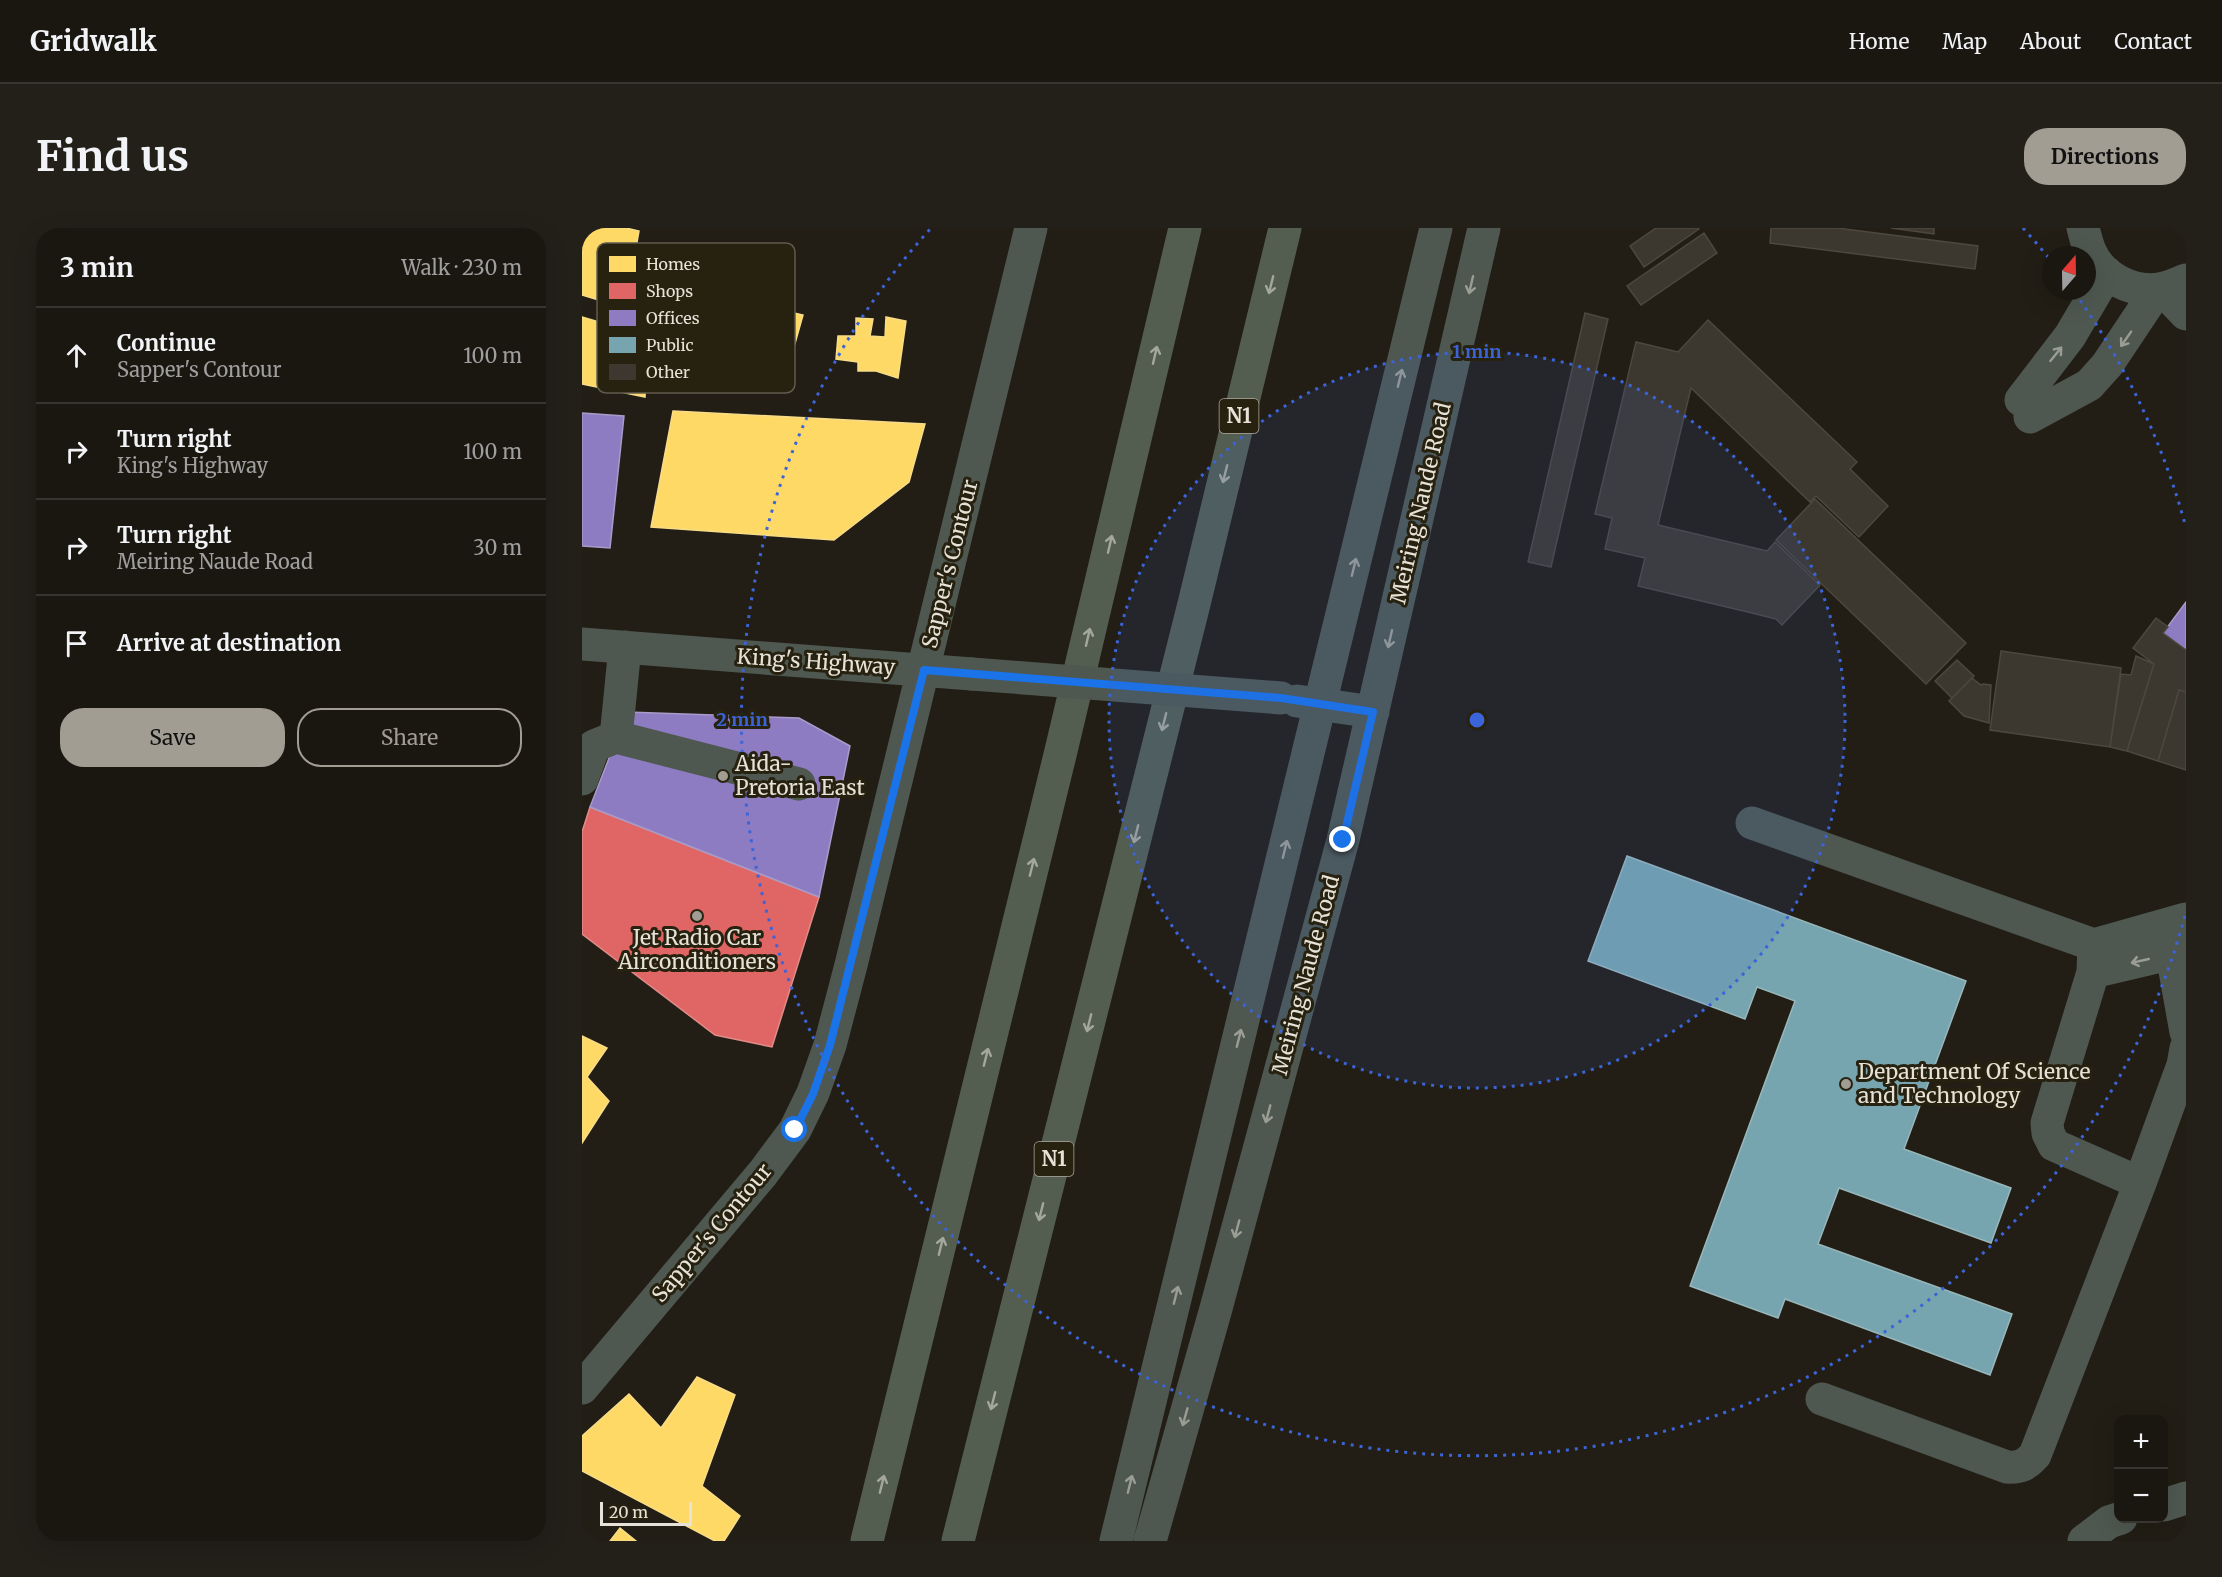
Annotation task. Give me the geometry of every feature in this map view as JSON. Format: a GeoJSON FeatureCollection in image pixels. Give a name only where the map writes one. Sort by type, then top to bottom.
{"type":"FeatureCollection","features":[{"type":"Feature","properties":{"kind":"highway"},"geometry":{"type":"LineString","coordinates":[[867,1541],[1060,755],[1185,228]]}},
{"type":"Feature","properties":{"kind":"highway","name":"N1"},"geometry":{"type":"LineString","coordinates":[[958,1541],[1182,651],[1285,228]]}},
{"type":"Feature","properties":{"kind":"street","name":"Sapper's Contour"},"geometry":{"type":"LineString","coordinates":[[582,1388],[763,1173],[795,1130],[813,1094],[830,1045],[842,999],[1031,228]]}},
{"type":"Feature","properties":{"kind":"street"},"geometry":{"type":"LineString","coordinates":[[1116,1541],[1436,228]]}},
{"type":"Feature","properties":{"kind":"street","name":"Meiring Naude Road"},"geometry":{"type":"LineString","coordinates":[[1150,1541],[1343,840],[1484,228]]}},
{"type":"Feature","properties":{"kind":"street"},"geometry":{"type":"LineString","coordinates":[[2083,228],[2090,253],[2117,281],[2130,287],[2168,286]]}},
{"type":"Feature","properties":{"kind":"street"},"geometry":{"type":"LineString","coordinates":[[2107,273],[2026,408],[2089,385],[2108,365],[2168,286]]}},
{"type":"Feature","properties":{"kind":"street"},"geometry":{"type":"LineString","coordinates":[[2168,286],[2186,314]]}},
{"type":"Feature","properties":{"kind":"street","name":"King's Highway"},"geometry":{"type":"LineString","coordinates":[[582,644],[1281,698],[1320,706],[1373,712]]}},
{"type":"Feature","properties":{"kind":"street"},"geometry":{"type":"LineString","coordinates":[[616,737],[625,647]]}},
{"type":"Feature","properties":{"kind":"street"},"geometry":{"type":"LineString","coordinates":[[582,779],[594,746],[616,737],[799,784]]}},
{"type":"Feature","properties":{"kind":"street"},"geometry":{"type":"LineString","coordinates":[[1752,823],[2094,959],[2176,937],[2186,1032]]}},
{"type":"Feature","properties":{"kind":"street"},"geometry":{"type":"LineString","coordinates":[[2094,959],[2047,1123],[2048,1133],[2054,1145],[2140,1183]]}},
{"type":"Feature","properties":{"kind":"street"},"geometry":{"type":"LineString","coordinates":[[1822,1399],[2007,1467],[2019,1468],[2027,1464],[2035,1455],[2140,1183],[2183,1065],[2186,1048]]}},
{"type":"Feature","properties":{"kind":"street"},"geometry":{"type":"LineString","coordinates":[[2168,1503],[2186,1498]]}},
{"type":"Feature","properties":{"kind":"street"},"geometry":{"type":"LineString","coordinates":[[2084,1541],[2114,1520]]}},
{"type":"Feature","properties":{"kind":"building: Homes"},"geometry":{"type":"Polygon","coordinates":[[[582,228],[626,228],[639,231],[637,243],[597,243],[597,300],[582,295],[582,228]]]}},
{"type":"Feature","properties":{"kind":"building: Homes"},"geometry":{"type":"Polygon","coordinates":[[[795,313],[803,315],[795,343],[795,313]]]}},
{"type":"Feature","properties":{"kind":"building: Homes"},"geometry":{"type":"Polygon","coordinates":[[[582,317],[597,321],[597,387],[582,384],[582,317]]]}},
{"type":"Feature","properties":{"kind":"building: Homes"},"geometry":{"type":"Polygon","coordinates":[[[886,317],[906,321],[898,378],[876,371],[858,371],[858,362],[836,359],[838,336],[856,336],[856,318],[873,319],[870,336],[885,337],[886,317]]]}},
{"type":"Feature","properties":{"kind":"building: Homes"},"geometry":{"type":"Polygon","coordinates":[[[626,393],[645,393],[645,397],[626,393]]]}},
{"type":"Feature","properties":{"kind":"building: Homes"},"geometry":{"type":"Polygon","coordinates":[[[673,411],[925,424],[909,482],[834,540],[651,527],[673,411]]]}},
{"type":"Feature","properties":{"kind":"building: Homes"},"geometry":{"type":"Polygon","coordinates":[[[582,1036],[607,1048],[587,1077],[609,1101],[582,1143],[582,1036]]]}},
{"type":"Feature","properties":{"kind":"building: Homes"},"geometry":{"type":"Polygon","coordinates":[[[697,1377],[735,1395],[702,1486],[740,1516],[724,1541],[715,1541],[582,1471],[582,1436],[629,1394],[661,1428],[697,1377]]]}},
{"type":"Feature","properties":{"kind":"building: Homes"},"geometry":{"type":"Polygon","coordinates":[[[620,1528],[636,1541],[610,1541],[620,1528]]]}},
{"type":"Feature","properties":{"kind":"building: Shops","name":"Jet Radio Car Airconditioners"},"geometry":{"type":"Polygon","coordinates":[[[590,807],[819,897],[772,1047],[715,1035],[582,934],[582,832],[590,807]]]}},
{"type":"Feature","properties":{"kind":"building: Offices"},"geometry":{"type":"Polygon","coordinates":[[[582,413],[624,416],[610,548],[582,546],[582,413]]]}},
{"type":"Feature","properties":{"kind":"building: Offices"},"geometry":{"type":"Polygon","coordinates":[[[2186,602],[2186,650],[2163,633],[2186,602]]]}},
{"type":"Feature","properties":{"kind":"building: Offices","name":"Aida- Pretoria East"},"geometry":{"type":"Polygon","coordinates":[[[627,712],[799,718],[850,746],[819,897],[590,807],[627,712]]]}},
{"type":"Feature","properties":{"kind":"building: Public","name":"Department Of Science and Technology"},"geometry":{"type":"Polygon","coordinates":[[[1627,856],[1966,981],[1904,1149],[2011,1188],[1991,1243],[1839,1188],[1818,1244],[2012,1314],[1990,1375],[1785,1299],[1778,1318],[1690,1286],[1795,1001],[1757,987],[1745,1019],[1588,961],[1627,856]]]}},
{"type":"Feature","properties":{"kind":"building: Other"},"geometry":{"type":"Polygon","coordinates":[[[1656,228],[1699,229],[1644,267],[1630,246],[1656,228]]]}},
{"type":"Feature","properties":{"kind":"building: Other"},"geometry":{"type":"Polygon","coordinates":[[[1771,228],[1837,228],[1978,246],[1975,269],[1770,243],[1771,228]]]}},
{"type":"Feature","properties":{"kind":"building: Other"},"geometry":{"type":"Polygon","coordinates":[[[1891,228],[1934,228],[1934,234],[1891,228]]]}},
{"type":"Feature","properties":{"kind":"building: Other"},"geometry":{"type":"Polygon","coordinates":[[[1704,233],[1717,253],[1641,305],[1627,286],[1704,233]]]}},
{"type":"Feature","properties":{"kind":"building: Other"},"geometry":{"type":"Polygon","coordinates":[[[1585,313],[1608,319],[1551,567],[1528,562],[1585,313]]]}},
{"type":"Feature","properties":{"kind":"building: Other"},"geometry":{"type":"Polygon","coordinates":[[[1708,320],[1857,462],[1850,469],[1888,506],[1859,537],[1816,496],[1810,502],[1691,388],[1658,525],[1767,551],[1775,542],[1820,585],[1782,625],[1776,619],[1638,586],[1645,558],[1605,549],[1612,518],[1595,514],[1636,342],[1678,352],[1708,320]]]}},
{"type":"Feature","properties":{"kind":"building: Other"},"geometry":{"type":"Polygon","coordinates":[[[1815,499],[1966,643],[1926,684],[1776,540],[1815,499]]]}},
{"type":"Feature","properties":{"kind":"building: Other"},"geometry":{"type":"Polygon","coordinates":[[[2156,618],[2168,627],[2163,633],[2186,650],[2186,692],[2179,690],[2158,761],[2127,751],[2154,664],[2133,648],[2156,618]]]}},
{"type":"Feature","properties":{"kind":"building: Other"},"geometry":{"type":"Polygon","coordinates":[[[2001,651],[2121,668],[2110,747],[1990,730],[2001,651]]]}},
{"type":"Feature","properties":{"kind":"building: Other"},"geometry":{"type":"Polygon","coordinates":[[[2136,656],[2154,664],[2127,751],[2110,747],[2121,674],[2131,675],[2136,656]]]}},
{"type":"Feature","properties":{"kind":"building: Other"},"geometry":{"type":"Polygon","coordinates":[[[1957,660],[1974,676],[1952,698],[1935,681],[1957,660]]]}},
{"type":"Feature","properties":{"kind":"building: Other"},"geometry":{"type":"Polygon","coordinates":[[[1972,678],[1981,685],[1991,685],[1989,723],[1964,716],[1949,701],[1972,678]]]}},
{"type":"Feature","properties":{"kind":"building: Other"},"geometry":{"type":"Polygon","coordinates":[[[2179,690],[2186,692],[2186,770],[2158,761],[2179,690]]]}},
{"type":"Feature","properties":{"kind":"place","name":"Aida- Pretoria East"},"geometry":{"type":"Point","coordinates":[723,776]}},
{"type":"Feature","properties":{"kind":"place","name":"Jet Radio Car Airconditioners"},"geometry":{"type":"Point","coordinates":[697,916]}},
{"type":"Feature","properties":{"kind":"place","name":"Department Of Science and Technology"},"geometry":{"type":"Point","coordinates":[1846,1084]}},
{"type":"Feature","properties":{"kind":"route"},"geometry":{"type":"LineString","coordinates":[[795,1130],[813,1094],[830,1045],[924,670],[1281,698],[1320,706],[1373,712],[1343,840]]}}]}
